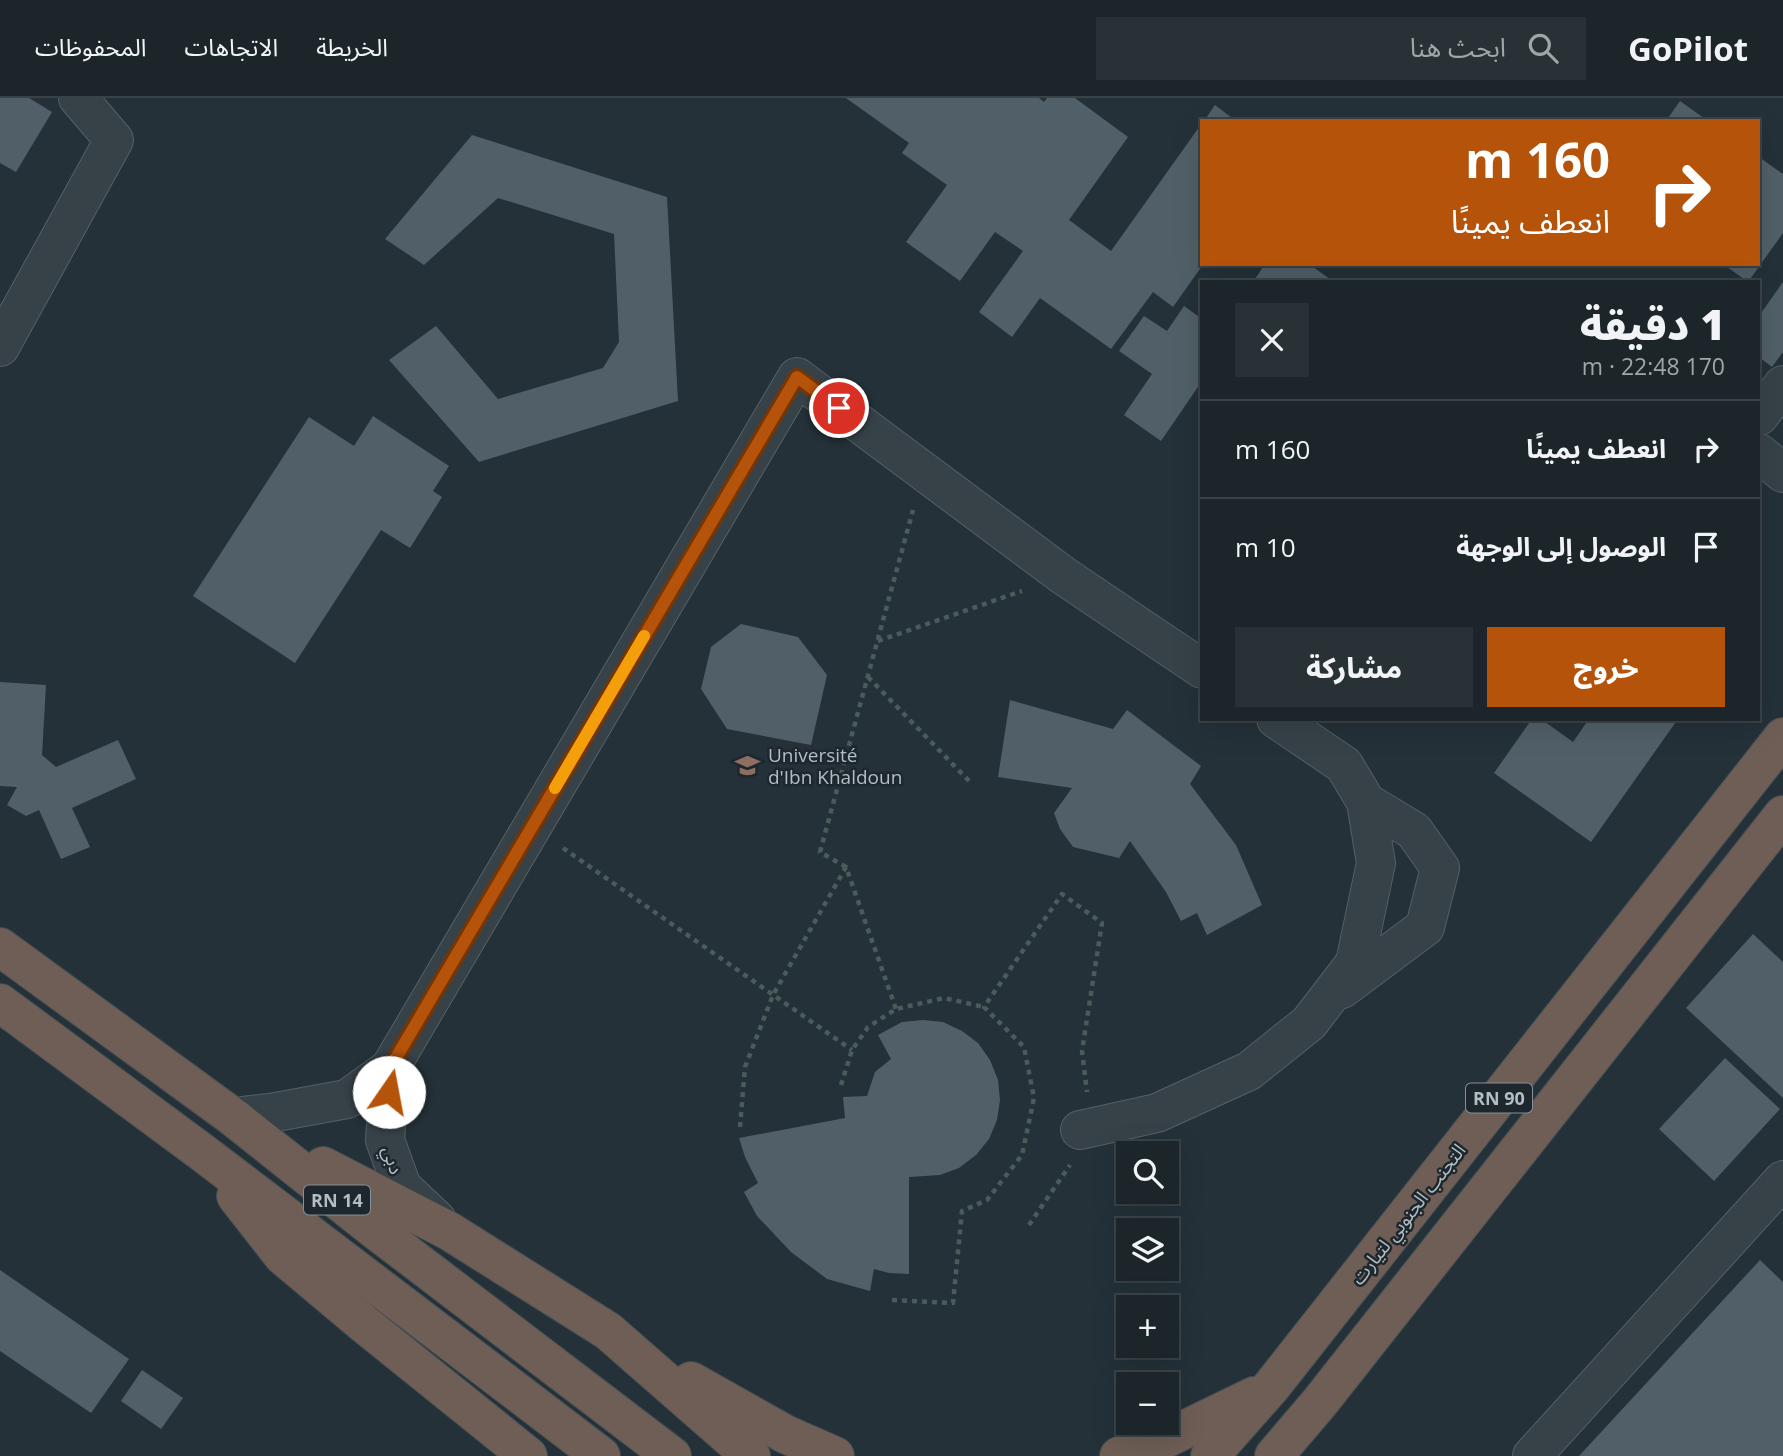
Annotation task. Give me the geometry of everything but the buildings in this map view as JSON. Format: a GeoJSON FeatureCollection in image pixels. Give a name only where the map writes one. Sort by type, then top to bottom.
{"type":"FeatureCollection","features":[{"type":"Feature","properties":{"kind":"highway","name":"التجنب الجنوبي لتيارت"},"geometry":{"type":"LineString","coordinates":[[1210,1456],[1271,1387],[1783,737]]}},
{"type":"Feature","properties":{"kind":"highway","name":"RN 90"},"geometry":{"type":"LineString","coordinates":[[1274,1456],[1320,1402],[1783,815]]}},
{"type":"Feature","properties":{"kind":"highway","name":"RN 14"},"geometry":{"type":"LineString","coordinates":[[0,947],[233,1116],[374,1230],[672,1456]]}},
{"type":"Feature","properties":{"kind":"highway","name":"RN 14"},"geometry":{"type":"LineString","coordinates":[[0,1003],[203,1153],[601,1456]]}},
{"type":"Feature","properties":{"kind":"highway"},"geometry":{"type":"LineString","coordinates":[[233,1116],[349,1181],[449,1231],[730,1404],[785,1434],[835,1456]]}},
{"type":"Feature","properties":{"kind":"highway"},"geometry":{"type":"LineString","coordinates":[[203,1153],[283,1256],[527,1456]]}},
{"type":"Feature","properties":{"kind":"highway"},"geometry":{"type":"LineString","coordinates":[[608,1331],[751,1456]]}},
{"type":"Feature","properties":{"kind":"highway"},"geometry":{"type":"LineString","coordinates":[[1119,1456],[1161,1441],[1271,1387]]}},
{"type":"Feature","properties":{"kind":"highway"},"geometry":{"type":"LineString","coordinates":[[1297,1456],[1320,1402]]}},
{"type":"Feature","properties":{"kind":"street"},"geometry":{"type":"LineString","coordinates":[[0,346],[114,140],[78,98]]}},
{"type":"Feature","properties":{"kind":"street"},"geometry":{"type":"LineString","coordinates":[[233,1116],[276,1112],[347,1099],[390,1068],[797,377],[1065,576],[1200,668]]}},
{"type":"Feature","properties":{"kind":"street"},"geometry":{"type":"LineString","coordinates":[[1760,415],[1783,385]]}},
{"type":"Feature","properties":{"kind":"street"},"geometry":{"type":"LineString","coordinates":[[1760,454],[1783,473]]}},
{"type":"Feature","properties":{"kind":"street"},"geometry":{"type":"LineString","coordinates":[[1080,1130],[1157,1113],[1249,1071],[1309,1023],[1355,963],[1376,863],[1366,802],[1344,765],[1279,721]]}},
{"type":"Feature","properties":{"kind":"street"},"geometry":{"type":"LineString","coordinates":[[1326,1001],[1425,927],[1440,868],[1414,831],[1366,802]]}},
{"type":"Feature","properties":{"kind":"street","name":"دبي"},"geometry":{"type":"LineString","coordinates":[[390,1068],[385,1140],[389,1152],[402,1187],[449,1231]]}},
{"type":"Feature","properties":{"kind":"street"},"geometry":{"type":"LineString","coordinates":[[1532,1456],[1783,1180]]}},
{"type":"Feature","properties":{"kind":"path"},"geometry":{"type":"LineString","coordinates":[[896,1009],[846,867],[820,852],[923,471]]}},
{"type":"Feature","properties":{"kind":"path"},"geometry":{"type":"LineString","coordinates":[[877,641],[1065,576]]}},
{"type":"Feature","properties":{"kind":"path"},"geometry":{"type":"LineString","coordinates":[[868,677],[971,783]]}},
{"type":"Feature","properties":{"kind":"path"},"geometry":{"type":"LineString","coordinates":[[532,827],[852,1050]]}},
{"type":"Feature","properties":{"kind":"path"},"geometry":{"type":"LineString","coordinates":[[740,1127],[745,1068],[773,995],[846,867]]}},
{"type":"Feature","properties":{"kind":"path"},"geometry":{"type":"LineString","coordinates":[[984,1007],[1062,894],[1102,923],[1082,1051],[1087,1095],[1074,1160],[1029,1225]]}},
{"type":"Feature","properties":{"kind":"path"},"geometry":{"type":"LineString","coordinates":[[841,1085],[852,1050],[868,1027],[896,1009],[944,998],[984,1007],[1024,1047],[1034,1098],[1022,1155],[986,1200],[962,1211],[953,1303],[892,1300]]}},
{"type":"Feature","properties":{"kind":"slow traffic"},"geometry":{"type":"LineString","coordinates":[[555,788],[644,636]]}},
{"type":"Feature","properties":{"kind":"place","name":"Université d'Ibn Khaldoun"},"geometry":{"type":"Point","coordinates":[748,766]}},
{"type":"Feature","properties":{"kind":"route"},"geometry":{"type":"LineString","coordinates":[[389,1092],[390,1068],[797,377],[839,408]]}}]}
